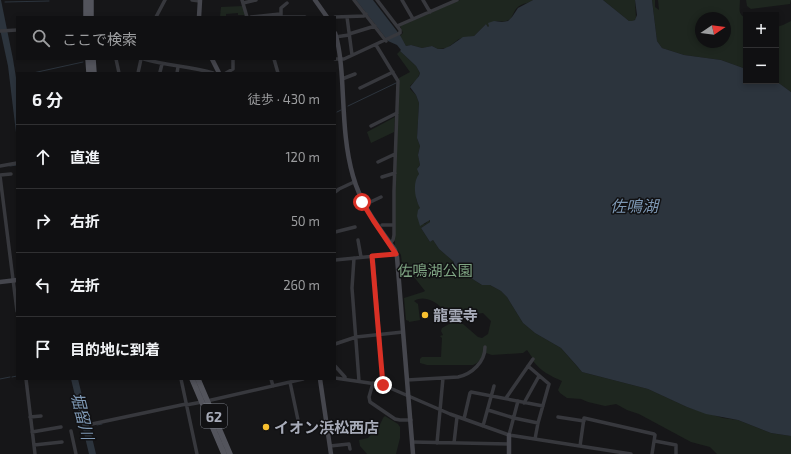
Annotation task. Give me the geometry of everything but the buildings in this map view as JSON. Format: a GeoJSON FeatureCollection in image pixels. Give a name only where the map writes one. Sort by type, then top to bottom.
{"type":"FeatureCollection","features":[{"type":"Feature","properties":{"kind":"main road"},"geometry":{"type":"LineString","coordinates":[[86,0],[86,16]]}},
{"type":"Feature","properties":{"kind":"main road"},"geometry":{"type":"LineString","coordinates":[[91,0],[91,16]]}},
{"type":"Feature","properties":{"kind":"main road"},"geometry":{"type":"LineString","coordinates":[[88,60],[89,72]]}},
{"type":"Feature","properties":{"kind":"main road"},"geometry":{"type":"LineString","coordinates":[[93,60],[94,72]]}},
{"type":"Feature","properties":{"kind":"main road","name":"62"},"geometry":{"type":"LineString","coordinates":[[193,380],[230,454]]}},
{"type":"Feature","properties":{"kind":"main road","name":"62"},"geometry":{"type":"LineString","coordinates":[[198,380],[204,401],[224,454]]}},
{"type":"Feature","properties":{"kind":"street"},"geometry":{"type":"LineString","coordinates":[[157,16],[165,0]]}},
{"type":"Feature","properties":{"kind":"street"},"geometry":{"type":"LineString","coordinates":[[192,0],[200,1],[199,16]]}},
{"type":"Feature","properties":{"kind":"street"},"geometry":{"type":"LineString","coordinates":[[248,16],[243,1],[256,0]]}},
{"type":"Feature","properties":{"kind":"street"},"geometry":{"type":"LineString","coordinates":[[315,0],[327,16]]}},
{"type":"Feature","properties":{"kind":"street"},"geometry":{"type":"LineString","coordinates":[[354,0],[387,40]]}},
{"type":"Feature","properties":{"kind":"street"},"geometry":{"type":"LineString","coordinates":[[337,59],[344,59],[399,34],[400,31],[397,26],[377,0]]}},
{"type":"Feature","properties":{"kind":"street"},"geometry":{"type":"LineString","coordinates":[[402,0],[413,19]]}},
{"type":"Feature","properties":{"kind":"street"},"geometry":{"type":"LineString","coordinates":[[423,0],[430,12]]}},
{"type":"Feature","properties":{"kind":"street"},"geometry":{"type":"LineString","coordinates":[[397,26],[457,0]]}},
{"type":"Feature","properties":{"kind":"street"},"geometry":{"type":"LineString","coordinates":[[281,16],[281,8],[287,3]]}},
{"type":"Feature","properties":{"kind":"street"},"geometry":{"type":"LineString","coordinates":[[336,17],[364,16],[366,14]]}},
{"type":"Feature","properties":{"kind":"street"},"geometry":{"type":"LineString","coordinates":[[347,17],[352,55]]}},
{"type":"Feature","properties":{"kind":"street"},"geometry":{"type":"LineString","coordinates":[[336,36],[349,35],[375,26]]}},
{"type":"Feature","properties":{"kind":"street"},"geometry":{"type":"LineString","coordinates":[[0,31],[16,30]]}},
{"type":"Feature","properties":{"kind":"street"},"geometry":{"type":"LineString","coordinates":[[376,45],[398,81],[394,238],[390,243]]}},
{"type":"Feature","properties":{"kind":"street"},"geometry":{"type":"LineString","coordinates":[[336,48],[342,79],[348,154],[354,182],[364,205],[396,254],[413,454]]}},
{"type":"Feature","properties":{"kind":"street"},"geometry":{"type":"LineString","coordinates":[[116,60],[119,72]]}},
{"type":"Feature","properties":{"kind":"street"},"geometry":{"type":"LineString","coordinates":[[138,72],[141,60]]}},
{"type":"Feature","properties":{"kind":"street"},"geometry":{"type":"LineString","coordinates":[[148,60],[209,72]]}},
{"type":"Feature","properties":{"kind":"street"},"geometry":{"type":"LineString","coordinates":[[212,60],[218,72]]}},
{"type":"Feature","properties":{"kind":"street"},"geometry":{"type":"LineString","coordinates":[[228,72],[233,69],[233,60]]}},
{"type":"Feature","properties":{"kind":"street"},"geometry":{"type":"LineString","coordinates":[[274,60],[278,72]]}},
{"type":"Feature","properties":{"kind":"street"},"geometry":{"type":"LineString","coordinates":[[160,72],[162,64]]}},
{"type":"Feature","properties":{"kind":"street"},"geometry":{"type":"LineString","coordinates":[[177,72],[178,67]]}},
{"type":"Feature","properties":{"kind":"street"},"geometry":{"type":"LineString","coordinates":[[360,88],[393,72]]}},
{"type":"Feature","properties":{"kind":"street"},"geometry":{"type":"LineString","coordinates":[[342,79],[355,74]]}},
{"type":"Feature","properties":{"kind":"street"},"geometry":{"type":"LineString","coordinates":[[371,126],[397,114]]}},
{"type":"Feature","properties":{"kind":"street"},"geometry":{"type":"LineString","coordinates":[[378,162],[395,154]]}},
{"type":"Feature","properties":{"kind":"street"},"geometry":{"type":"LineString","coordinates":[[0,166],[16,163]]}},
{"type":"Feature","properties":{"kind":"street"},"geometry":{"type":"LineString","coordinates":[[382,178],[395,173]]}},
{"type":"Feature","properties":{"kind":"street"},"geometry":{"type":"LineString","coordinates":[[11,174],[0,176],[16,296]]}},
{"type":"Feature","properties":{"kind":"street"},"geometry":{"type":"LineString","coordinates":[[336,191],[354,182]]}},
{"type":"Feature","properties":{"kind":"street"},"geometry":{"type":"LineString","coordinates":[[364,205],[381,197]]}},
{"type":"Feature","properties":{"kind":"street"},"geometry":{"type":"LineString","coordinates":[[382,225],[394,225]]}},
{"type":"Feature","properties":{"kind":"street"},"geometry":{"type":"LineString","coordinates":[[336,232],[355,227]]}},
{"type":"Feature","properties":{"kind":"street"},"geometry":{"type":"LineString","coordinates":[[358,240],[361,257]]}},
{"type":"Feature","properties":{"kind":"street"},"geometry":{"type":"LineString","coordinates":[[336,260],[396,254]]}},
{"type":"Feature","properties":{"kind":"street"},"geometry":{"type":"LineString","coordinates":[[372,256],[383,385]]}},
{"type":"Feature","properties":{"kind":"street"},"geometry":{"type":"LineString","coordinates":[[354,258],[352,286],[359,381]]}},
{"type":"Feature","properties":{"kind":"street"},"geometry":{"type":"LineString","coordinates":[[0,282],[15,280]]}},
{"type":"Feature","properties":{"kind":"street"},"geometry":{"type":"LineString","coordinates":[[336,344],[356,336],[403,332]]}},
{"type":"Feature","properties":{"kind":"street"},"geometry":{"type":"LineString","coordinates":[[407,380],[458,377],[466,374],[481,362],[485,347]]}},
{"type":"Feature","properties":{"kind":"street"},"geometry":{"type":"LineString","coordinates":[[506,398],[533,360]]}},
{"type":"Feature","properties":{"kind":"street"},"geometry":{"type":"LineString","coordinates":[[528,366],[549,384],[535,439]]}},
{"type":"Feature","properties":{"kind":"street"},"geometry":{"type":"LineString","coordinates":[[336,367],[346,377],[345,379]]}},
{"type":"Feature","properties":{"kind":"street"},"geometry":{"type":"LineString","coordinates":[[524,402],[539,376]]}},
{"type":"Feature","properties":{"kind":"street"},"geometry":{"type":"LineString","coordinates":[[336,378],[383,385],[440,410],[509,435],[631,454]]}},
{"type":"Feature","properties":{"kind":"street"},"geometry":{"type":"LineString","coordinates":[[437,443],[443,378]]}},
{"type":"Feature","properties":{"kind":"street"},"geometry":{"type":"LineString","coordinates":[[26,380],[35,454]]}},
{"type":"Feature","properties":{"kind":"street"},"geometry":{"type":"LineString","coordinates":[[181,380],[197,454]]}},
{"type":"Feature","properties":{"kind":"street"},"geometry":{"type":"LineString","coordinates":[[271,380],[273,386]]}},
{"type":"Feature","properties":{"kind":"street"},"geometry":{"type":"LineString","coordinates":[[92,424],[299,380]]}},
{"type":"Feature","properties":{"kind":"street"},"geometry":{"type":"LineString","coordinates":[[320,380],[331,454]]}},
{"type":"Feature","properties":{"kind":"street"},"geometry":{"type":"LineString","coordinates":[[290,382],[298,420]]}},
{"type":"Feature","properties":{"kind":"street"},"geometry":{"type":"LineString","coordinates":[[373,383],[369,398],[370,402],[395,419],[411,420]]}},
{"type":"Feature","properties":{"kind":"street"},"geometry":{"type":"LineString","coordinates":[[483,426],[494,386]]}},
{"type":"Feature","properties":{"kind":"street"},"geometry":{"type":"LineString","coordinates":[[464,419],[471,392],[543,406]]}},
{"type":"Feature","properties":{"kind":"street"},"geometry":{"type":"LineString","coordinates":[[509,454],[509,435],[518,401]]}},
{"type":"Feature","properties":{"kind":"street"},"geometry":{"type":"LineString","coordinates":[[488,410],[514,418],[538,423]]}},
{"type":"Feature","properties":{"kind":"street"},"geometry":{"type":"LineString","coordinates":[[30,417],[41,416]]}},
{"type":"Feature","properties":{"kind":"street"},"geometry":{"type":"LineString","coordinates":[[454,443],[457,416]]}},
{"type":"Feature","properties":{"kind":"street"},"geometry":{"type":"LineString","coordinates":[[558,417],[584,420],[584,418],[654,434],[652,454]]}},
{"type":"Feature","properties":{"kind":"street"},"geometry":{"type":"LineString","coordinates":[[580,446],[584,420]]}},
{"type":"Feature","properties":{"kind":"street"},"geometry":{"type":"LineString","coordinates":[[32,432],[61,427]]}},
{"type":"Feature","properties":{"kind":"street"},"geometry":{"type":"LineString","coordinates":[[71,431],[76,454]]}},
{"type":"Feature","properties":{"kind":"street"},"geometry":{"type":"LineString","coordinates":[[654,441],[676,444],[676,454]]}},
{"type":"Feature","properties":{"kind":"street"},"geometry":{"type":"LineString","coordinates":[[34,445],[62,442]]}},
{"type":"Feature","properties":{"kind":"street"},"geometry":{"type":"LineString","coordinates":[[412,442],[509,444]]}},
{"type":"Feature","properties":{"kind":"street"},"geometry":{"type":"LineString","coordinates":[[330,446],[349,444],[350,449]]}},
{"type":"Feature","properties":{"kind":"green space"},"geometry":{"type":"Polygon","coordinates":[[[460,0],[533,0],[517,8],[508,21],[497,21],[488,27],[486,24],[474,36],[459,39],[447,48],[438,49],[432,46],[422,48],[411,45],[406,46],[400,36],[403,33],[400,26],[460,0]]]}},
{"type":"Feature","properties":{"kind":"green space"},"geometry":{"type":"Polygon","coordinates":[[[603,0],[635,0],[636,19],[629,21],[603,0]]]}},
{"type":"Feature","properties":{"kind":"green space"},"geometry":{"type":"Polygon","coordinates":[[[652,0],[655,0],[655,7],[659,10],[658,0],[740,0],[740,13],[743,16],[743,68],[721,60],[684,55],[662,48],[657,41],[652,0]]]}},
{"type":"Feature","properties":{"kind":"green space"},"geometry":{"type":"Polygon","coordinates":[[[746,0],[791,0],[790,4],[751,9],[747,6],[746,0]]]}},
{"type":"Feature","properties":{"kind":"green space"},"geometry":{"type":"Polygon","coordinates":[[[243,6],[246,16],[238,15],[238,13],[220,16],[221,7],[243,6]]]}},
{"type":"Feature","properties":{"kind":"green space"},"geometry":{"type":"Polygon","coordinates":[[[791,21],[791,92],[779,83],[779,26],[791,21]]]}},
{"type":"Feature","properties":{"kind":"green space","name":"佐鳴湖公園"},"geometry":{"type":"Polygon","coordinates":[[[400,51],[416,66],[420,73],[417,79],[410,86],[410,89],[416,95],[419,103],[417,138],[420,146],[418,155],[420,165],[418,167],[419,174],[416,199],[420,208],[419,220],[420,223],[425,224],[429,220],[430,222],[421,228],[430,242],[433,240],[439,249],[454,262],[452,265],[482,285],[490,285],[501,291],[507,297],[523,323],[535,333],[561,348],[582,372],[648,389],[687,407],[723,418],[738,420],[771,433],[791,436],[791,454],[717,454],[710,447],[691,442],[639,414],[616,404],[605,406],[581,399],[567,398],[558,390],[562,381],[539,368],[527,350],[523,353],[492,355],[486,353],[477,363],[473,365],[427,365],[420,363],[420,359],[422,357],[441,357],[442,338],[440,336],[443,335],[441,331],[442,328],[451,323],[463,324],[478,337],[482,338],[488,334],[491,321],[483,313],[477,314],[470,308],[454,315],[449,315],[438,305],[424,299],[414,301],[418,304],[420,320],[409,322],[406,320],[404,298],[425,291],[414,275],[402,265],[401,255],[395,246],[395,191],[399,78],[410,72],[397,54],[400,51]]]}},
{"type":"Feature","properties":{"kind":"green space"},"geometry":{"type":"Polygon","coordinates":[[[395,117],[394,132],[371,143],[367,132],[395,117]]]}},
{"type":"Feature","properties":{"kind":"green space"},"geometry":{"type":"Polygon","coordinates":[[[385,416],[398,424],[400,427],[400,438],[396,454],[367,454],[360,446],[359,440],[368,438],[373,432],[377,431],[385,416]]]}},
{"type":"Feature","properties":{"kind":"water"},"geometry":{"type":"Polygon","coordinates":[[[1,0],[16,78],[16,133],[8,66],[0,29],[1,0]]]}},
{"type":"Feature","properties":{"kind":"water","name":"佐鳴湖"},"geometry":{"type":"Polygon","coordinates":[[[356,0],[373,0],[400,35],[406,46],[411,45],[422,48],[432,46],[438,49],[443,49],[463,37],[474,36],[486,24],[488,27],[488,23],[494,21],[508,21],[518,8],[533,0],[603,0],[629,21],[632,21],[635,20],[637,15],[635,0],[652,0],[657,41],[662,48],[684,55],[721,60],[743,68],[743,84],[779,83],[791,92],[791,436],[771,433],[738,420],[706,414],[648,389],[582,372],[561,348],[535,333],[523,323],[507,297],[501,291],[490,285],[482,285],[452,264],[454,262],[439,249],[433,240],[430,242],[421,228],[430,222],[430,220],[420,226],[417,216],[420,208],[415,191],[419,174],[417,169],[420,165],[418,155],[420,146],[417,138],[419,103],[416,95],[410,87],[420,73],[416,66],[400,51],[401,50],[397,45],[388,41],[356,0]]]}},
{"type":"Feature","properties":{"kind":"water","name":"堀留川"},"geometry":{"type":"Polygon","coordinates":[[[71,380],[78,380],[96,454],[89,454],[71,380]]]}},
{"type":"Feature","properties":{"kind":"waterway"},"geometry":{"type":"LineString","coordinates":[[5,2],[49,1]]}},
{"type":"Feature","properties":{"kind":"waterway"},"geometry":{"type":"LineString","coordinates":[[38,72],[83,62]]}},
{"type":"Feature","properties":{"kind":"waterway"},"geometry":{"type":"LineString","coordinates":[[348,106],[396,83]]}},
{"type":"Feature","properties":{"kind":"waterway"},"geometry":{"type":"LineString","coordinates":[[337,112],[341,110]]}},
{"type":"Feature","properties":{"kind":"waterway"},"geometry":{"type":"LineString","coordinates":[[10,166],[16,165]]}},
{"type":"Feature","properties":{"kind":"waterway"},"geometry":{"type":"LineString","coordinates":[[12,377],[16,376]]}},
{"type":"Feature","properties":{"kind":"waterway"},"geometry":{"type":"LineString","coordinates":[[0,379],[10,377]]}},
{"type":"Feature","properties":{"kind":"waterway","name":"堀留川"},"geometry":{"type":"LineString","coordinates":[[97,425],[102,424]]}},
{"type":"Feature","properties":{"kind":"place","name":"龍雲寺"},"geometry":{"type":"Point","coordinates":[425,315]}},
{"type":"Feature","properties":{"kind":"place","name":"イオン浜松西店"},"geometry":{"type":"Point","coordinates":[266,427]}},
{"type":"Feature","properties":{"kind":"route"},"geometry":{"type":"LineString","coordinates":[[362,202],[381,233],[395,250],[396,254],[372,256],[383,385]]}}]}
